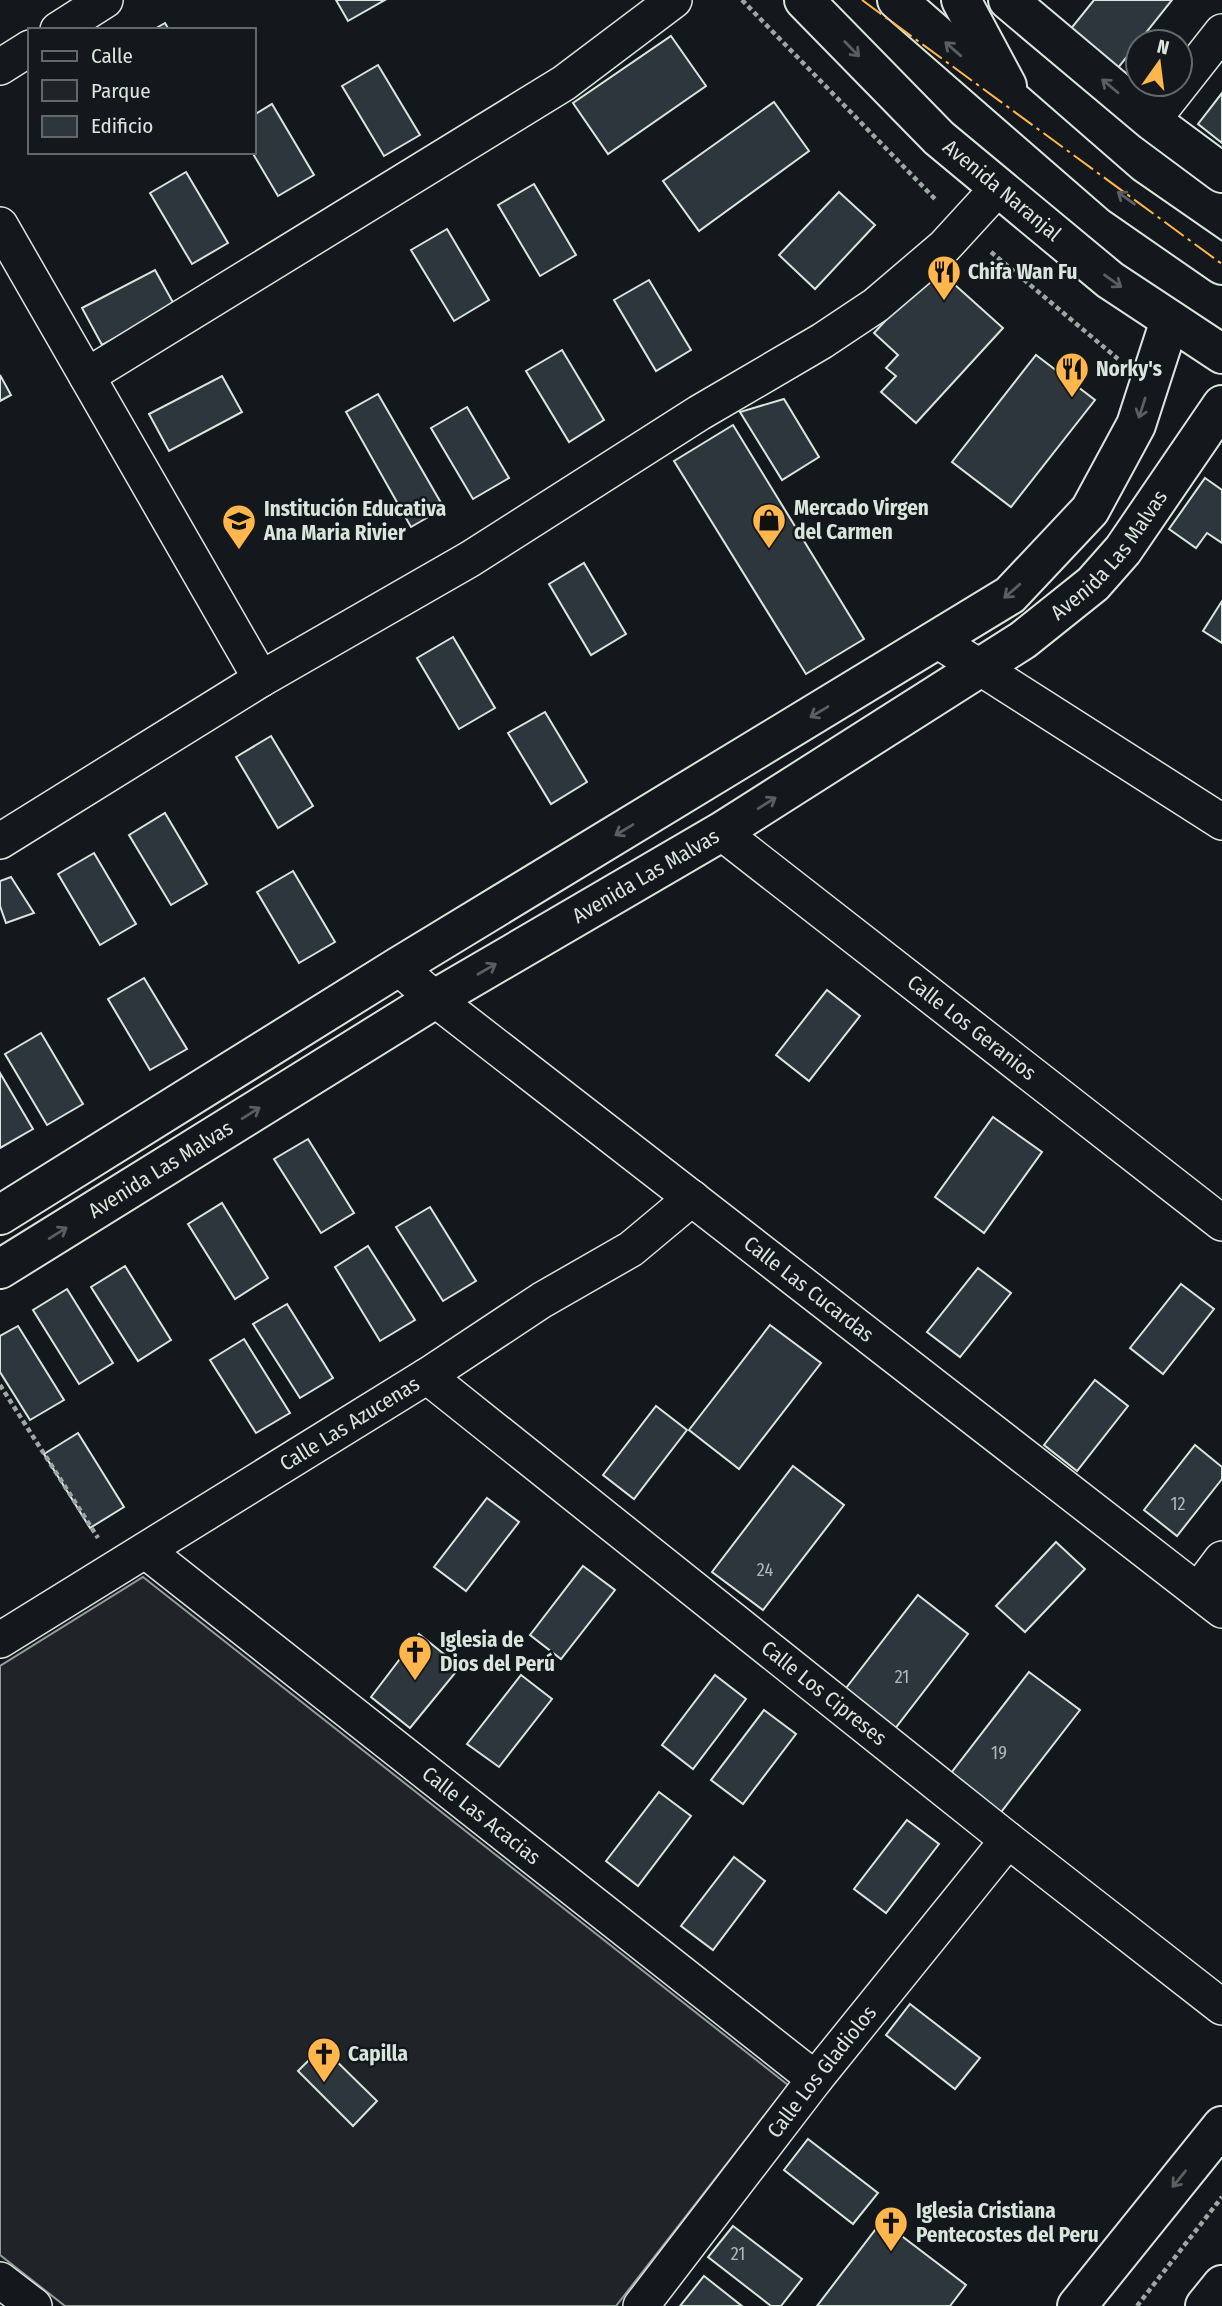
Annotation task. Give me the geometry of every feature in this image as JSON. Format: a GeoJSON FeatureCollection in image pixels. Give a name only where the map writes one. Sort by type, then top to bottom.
{"type":"FeatureCollection","features":[{"type":"Feature","properties":{"kind":"main road","name":"Avenida Naranjal"},"geometry":{"type":"LineString","coordinates":[[804,0],[939,138],[1110,280],[1222,354]]}},
{"type":"Feature","properties":{"kind":"main road"},"geometry":{"type":"LineString","coordinates":[[897,0],[1121,195],[1222,265]]}},
{"type":"Feature","properties":{"kind":"main road"},"geometry":{"type":"LineString","coordinates":[[961,0],[1018,106]]}},
{"type":"Feature","properties":{"kind":"main road"},"geometry":{"type":"LineString","coordinates":[[1008,0],[1152,121],[1222,173]]}},
{"type":"Feature","properties":{"kind":"main road","name":"Avenida Las Malvas"},"geometry":{"type":"LineString","coordinates":[[0,1215],[398,967],[1010,595],[1090,510],[1136,425],[1170,320]]}},
{"type":"Feature","properties":{"kind":"main road","name":"Avenida Las Malvas"},"geometry":{"type":"LineString","coordinates":[[0,1269],[435,999],[721,832],[1023,640],[1093,584],[1123,551],[1222,405]]}},
{"type":"Feature","properties":{"kind":"main road"},"geometry":{"type":"LineString","coordinates":[[1077,2306],[1222,2126]]}},
{"type":"Feature","properties":{"kind":"main road"},"geometry":{"type":"LineString","coordinates":[[1205,2306],[1222,2285]]}},
{"type":"Feature","properties":{"kind":"street"},"geometry":{"type":"LineString","coordinates":[[61,28],[105,0]]}},
{"type":"Feature","properties":{"kind":"street"},"geometry":{"type":"LineString","coordinates":[[87,376],[564,83],[674,0]]}},
{"type":"Feature","properties":{"kind":"street"},"geometry":{"type":"LineString","coordinates":[[1152,121],[1222,32]]}},
{"type":"Feature","properties":{"kind":"street"},"geometry":{"type":"LineString","coordinates":[[0,67],[28,49]]}},
{"type":"Feature","properties":{"kind":"street"},"geometry":{"type":"LineString","coordinates":[[0,841],[261,679],[470,559],[699,414],[822,341],[876,305],[944,247],[999,187]]}},
{"type":"Feature","properties":{"kind":"street"},"geometry":{"type":"LineString","coordinates":[[0,225],[261,679]]}},
{"type":"Feature","properties":{"kind":"street"},"geometry":{"type":"LineString","coordinates":[[937,640],[1222,822]]}},
{"type":"Feature","properties":{"kind":"street","name":"Calle Los Geranios"},"geometry":{"type":"LineString","coordinates":[[721,832],[1222,1223]]}},
{"type":"Feature","properties":{"kind":"street","name":"Calle Las Cucardas"},"geometry":{"type":"LineString","coordinates":[[398,967],[435,999],[1210,1600]]}},
{"type":"Feature","properties":{"kind":"street","name":"Calle Las Azucenas"},"geometry":{"type":"LineString","coordinates":[[0,1640],[427,1376],[542,1300],[631,1249],[692,1198]]}},
{"type":"Feature","properties":{"kind":"street","name":"Calle Los Cipreses"},"geometry":{"type":"LineString","coordinates":[[427,1376],[1008,1840],[1222,2007]]}},
{"type":"Feature","properties":{"kind":"street"},"geometry":{"type":"LineString","coordinates":[[1210,1600],[1222,1559]]}},
{"type":"Feature","properties":{"kind":"street","name":"Calle Las Acacias"},"geometry":{"type":"LineString","coordinates":[[132,1560],[816,2079]]}},
{"type":"Feature","properties":{"kind":"street","name":"Calle Los Gladiolos"},"geometry":{"type":"LineString","coordinates":[[641,2306],[816,2079],[1008,1840]]}},
{"type":"Feature","properties":{"kind":"street"},"geometry":{"type":"LineString","coordinates":[[0,2280],[34,2306]]}},
{"type":"Feature","properties":{"kind":"path"},"geometry":{"type":"LineString","coordinates":[[0,1385],[132,1560]]}},
{"type":"Feature","properties":{"kind":"path"},"geometry":{"type":"LineString","coordinates":[[1137,2306],[1222,2197]]}},
{"type":"Feature","properties":{"kind":"green space"},"geometry":{"type":"Polygon","coordinates":[[[143,1577],[788,2085],[616,2306],[65,2306],[0,2255],[0,1666],[143,1577]]]}},
{"type":"Feature","properties":{"kind":"building"},"geometry":{"type":"Polygon","coordinates":[[[336,0],[385,0],[348,21],[336,0]]]}},
{"type":"Feature","properties":{"kind":"building"},"geometry":{"type":"Polygon","coordinates":[[[1094,0],[1172,0],[1150,28],[1124,28],[1124,60],[1117,69],[1069,31],[1094,0]]]}},
{"type":"Feature","properties":{"kind":"building"},"geometry":{"type":"Polygon","coordinates":[[[671,36],[706,86],[608,154],[573,103],[671,36]]]}},
{"type":"Feature","properties":{"kind":"building"},"geometry":{"type":"Polygon","coordinates":[[[378,65],[420,135],[384,156],[342,86],[378,65]]]}},
{"type":"Feature","properties":{"kind":"building"},"geometry":{"type":"Polygon","coordinates":[[[1222,93],[1222,143],[1198,124],[1222,93]]]}},
{"type":"Feature","properties":{"kind":"building"},"geometry":{"type":"Polygon","coordinates":[[[774,102],[809,151],[699,231],[663,181],[774,102]]]}},
{"type":"Feature","properties":{"kind":"building"},"geometry":{"type":"Polygon","coordinates":[[[272,104],[314,175],[278,196],[253,154],[256,154],[256,114],[272,104]]]}},
{"type":"Feature","properties":{"kind":"building"},"geometry":{"type":"Polygon","coordinates":[[[186,172],[228,243],[192,264],[150,193],[186,172]]]}},
{"type":"Feature","properties":{"kind":"building"},"geometry":{"type":"Polygon","coordinates":[[[534,184],[576,255],[540,276],[498,205],[534,184]]]}},
{"type":"Feature","properties":{"kind":"building"},"geometry":{"type":"Polygon","coordinates":[[[839,192],[875,225],[815,289],[779,255],[839,192]]]}},
{"type":"Feature","properties":{"kind":"building"},"geometry":{"type":"Polygon","coordinates":[[[447,229],[489,300],[454,321],[411,250],[447,229]]]}},
{"type":"Feature","properties":{"kind":"building"},"geometry":{"type":"Polygon","coordinates":[[[935,267],[1003,328],[916,423],[881,392],[896,376],[886,368],[898,355],[874,333],[935,267]]]}},
{"type":"Feature","properties":{"kind":"building"},"geometry":{"type":"Polygon","coordinates":[[[155,270],[175,306],[102,345],[82,308],[155,270]]]}},
{"type":"Feature","properties":{"kind":"building"},"geometry":{"type":"Polygon","coordinates":[[[649,280],[691,350],[656,371],[614,300],[649,280]]]}},
{"type":"Feature","properties":{"kind":"building"},"geometry":{"type":"Polygon","coordinates":[[[562,350],[604,420],[569,442],[526,371],[562,350]]]}},
{"type":"Feature","properties":{"kind":"building"},"geometry":{"type":"Polygon","coordinates":[[[1036,355],[1095,400],[1011,507],[952,462],[1036,355]]]}},
{"type":"Feature","properties":{"kind":"building"},"geometry":{"type":"Polygon","coordinates":[[[0,375],[11,395],[0,401],[0,375]]]}},
{"type":"Feature","properties":{"kind":"building"},"geometry":{"type":"Polygon","coordinates":[[[222,376],[242,412],[169,451],[149,414],[222,376]]]}},
{"type":"Feature","properties":{"kind":"building"},"geometry":{"type":"Polygon","coordinates":[[[378,394],[444,508],[411,527],[346,412],[378,394]]]}},
{"type":"Feature","properties":{"kind":"building"},"geometry":{"type":"Polygon","coordinates":[[[784,399],[819,457],[782,480],[740,412],[784,399]]]}},
{"type":"Feature","properties":{"kind":"building"},"geometry":{"type":"Polygon","coordinates":[[[467,407],[509,478],[473,499],[431,428],[467,407]]]}},
{"type":"Feature","properties":{"kind":"building","name":"Mercado Virgen del Carmen"},"geometry":{"type":"Polygon","coordinates":[[[733,425],[864,639],[806,674],[674,461],[733,425]]]}},
{"type":"Feature","properties":{"kind":"building"},"geometry":{"type":"Polygon","coordinates":[[[1205,478],[1222,490],[1222,543],[1207,533],[1196,548],[1169,529],[1205,478]]]}},
{"type":"Feature","properties":{"kind":"building"},"geometry":{"type":"Polygon","coordinates":[[[584,563],[626,634],[591,655],[549,584],[584,563]]]}},
{"type":"Feature","properties":{"kind":"building"},"geometry":{"type":"Polygon","coordinates":[[[1222,601],[1222,643],[1203,631],[1222,601]]]}},
{"type":"Feature","properties":{"kind":"building"},"geometry":{"type":"Polygon","coordinates":[[[453,637],[495,708],[459,729],[417,658],[453,637]]]}},
{"type":"Feature","properties":{"kind":"building"},"geometry":{"type":"Polygon","coordinates":[[[545,712],[587,782],[551,804],[508,733],[545,712]]]}},
{"type":"Feature","properties":{"kind":"building"},"geometry":{"type":"Polygon","coordinates":[[[271,736],[313,806],[278,828],[236,757],[271,736]]]}},
{"type":"Feature","properties":{"kind":"building"},"geometry":{"type":"Polygon","coordinates":[[[165,813],[207,884],[171,905],[129,835],[165,813]]]}},
{"type":"Feature","properties":{"kind":"building"},"geometry":{"type":"Polygon","coordinates":[[[94,853],[136,924],[100,945],[58,874],[94,853]]]}},
{"type":"Feature","properties":{"kind":"building"},"geometry":{"type":"Polygon","coordinates":[[[293,871],[335,942],[299,963],[257,892],[293,871]]]}},
{"type":"Feature","properties":{"kind":"building"},"geometry":{"type":"Polygon","coordinates":[[[11,877],[34,913],[6,923],[0,906],[0,881],[11,877]]]}},
{"type":"Feature","properties":{"kind":"building"},"geometry":{"type":"Polygon","coordinates":[[[144,978],[187,1049],[150,1070],[108,999],[144,978]]]}},
{"type":"Feature","properties":{"kind":"building"},"geometry":{"type":"Polygon","coordinates":[[[827,990],[860,1016],[809,1081],[776,1055],[827,990]]]}},
{"type":"Feature","properties":{"kind":"building"},"geometry":{"type":"Polygon","coordinates":[[[41,1033],[83,1104],[47,1125],[5,1054],[41,1033]]]}},
{"type":"Feature","properties":{"kind":"building"},"geometry":{"type":"Polygon","coordinates":[[[0,1073],[33,1129],[0,1148],[0,1073]]]}},
{"type":"Feature","properties":{"kind":"building"},"geometry":{"type":"Polygon","coordinates":[[[993,1117],[1042,1152],[984,1233],[935,1197],[993,1117]]]}},
{"type":"Feature","properties":{"kind":"building"},"geometry":{"type":"Polygon","coordinates":[[[308,1139],[354,1213],[321,1233],[274,1159],[308,1139]]]}},
{"type":"Feature","properties":{"kind":"building"},"geometry":{"type":"Polygon","coordinates":[[[222,1203],[268,1278],[235,1299],[188,1224],[222,1203]]]}},
{"type":"Feature","properties":{"kind":"building"},"geometry":{"type":"Polygon","coordinates":[[[430,1207],[476,1281],[443,1301],[396,1227],[430,1207]]]}},
{"type":"Feature","properties":{"kind":"building"},"geometry":{"type":"Polygon","coordinates":[[[368,1246],[415,1320],[380,1341],[335,1267],[368,1246]]]}},
{"type":"Feature","properties":{"kind":"building"},"geometry":{"type":"Polygon","coordinates":[[[125,1266],[171,1340],[138,1361],[91,1287],[125,1266]]]}},
{"type":"Feature","properties":{"kind":"building"},"geometry":{"type":"Polygon","coordinates":[[[978,1268],[1011,1293],[960,1357],[927,1332],[978,1268]]]}},
{"type":"Feature","properties":{"kind":"building"},"geometry":{"type":"Polygon","coordinates":[[[1181,1284],[1214,1309],[1163,1374],[1130,1348],[1181,1284]]]}},
{"type":"Feature","properties":{"kind":"building"},"geometry":{"type":"Polygon","coordinates":[[[67,1289],[113,1363],[79,1384],[33,1310],[67,1289]]]}},
{"type":"Feature","properties":{"kind":"building"},"geometry":{"type":"Polygon","coordinates":[[[287,1304],[333,1378],[300,1398],[253,1324],[287,1304]]]}},
{"type":"Feature","properties":{"kind":"building"},"geometry":{"type":"Polygon","coordinates":[[[770,1325],[821,1363],[739,1469],[689,1430],[770,1325]]]}},
{"type":"Feature","properties":{"kind":"building"},"geometry":{"type":"Polygon","coordinates":[[[18,1326],[64,1400],[30,1420],[0,1372],[0,1336],[18,1326]]]}},
{"type":"Feature","properties":{"kind":"building"},"geometry":{"type":"Polygon","coordinates":[[[244,1339],[290,1413],[256,1433],[210,1360],[244,1339]]]}},
{"type":"Feature","properties":{"kind":"building"},"geometry":{"type":"Polygon","coordinates":[[[1095,1380],[1128,1406],[1077,1471],[1044,1445],[1095,1380]]]}},
{"type":"Feature","properties":{"kind":"building"},"geometry":{"type":"Polygon","coordinates":[[[656,1406],[687,1430],[634,1499],[603,1475],[656,1406]]]}},
{"type":"Feature","properties":{"kind":"building"},"geometry":{"type":"Polygon","coordinates":[[[78,1433],[124,1507],[90,1528],[44,1454],[78,1433]]]}},
{"type":"Feature","properties":{"kind":"building"},"geometry":{"type":"Polygon","coordinates":[[[1195,1445],[1222,1467],[1222,1479],[1177,1536],[1144,1510],[1195,1445]]]}},
{"type":"Feature","properties":{"kind":"building"},"geometry":{"type":"Polygon","coordinates":[[[793,1466],[844,1505],[763,1610],[712,1572],[793,1466]]]}},
{"type":"Feature","properties":{"kind":"building"},"geometry":{"type":"Polygon","coordinates":[[[487,1498],[519,1522],[466,1591],[434,1567],[487,1498]]]}},
{"type":"Feature","properties":{"kind":"building"},"geometry":{"type":"Polygon","coordinates":[[[1056,1542],[1085,1569],[1025,1632],[996,1606],[1056,1542]]]}},
{"type":"Feature","properties":{"kind":"building"},"geometry":{"type":"Polygon","coordinates":[[[583,1566],[615,1590],[561,1659],[530,1635],[583,1566]]]}},
{"type":"Feature","properties":{"kind":"building"},"geometry":{"type":"Polygon","coordinates":[[[918,1595],[968,1634],[887,1739],[836,1701],[918,1595]]]}},
{"type":"Feature","properties":{"kind":"building","name":"Iglesia de Dios del Perú"},"geometry":{"type":"Polygon","coordinates":[[[419,1634],[460,1667],[410,1728],[371,1697],[419,1634]]]}},
{"type":"Feature","properties":{"kind":"building"},"geometry":{"type":"Polygon","coordinates":[[[1029,1672],[1080,1710],[998,1816],[948,1777],[1029,1672]]]}},
{"type":"Feature","properties":{"kind":"building"},"geometry":{"type":"Polygon","coordinates":[[[521,1675],[552,1699],[499,1767],[467,1744],[521,1675]]]}},
{"type":"Feature","properties":{"kind":"building"},"geometry":{"type":"Polygon","coordinates":[[[715,1675],[746,1699],[693,1769],[662,1745],[715,1675]]]}},
{"type":"Feature","properties":{"kind":"building"},"geometry":{"type":"Polygon","coordinates":[[[764,1710],[796,1734],[743,1804],[711,1780],[764,1710]]]}},
{"type":"Feature","properties":{"kind":"building"},"geometry":{"type":"Polygon","coordinates":[[[659,1792],[691,1816],[638,1886],[606,1861],[659,1792]]]}},
{"type":"Feature","properties":{"kind":"building"},"geometry":{"type":"Polygon","coordinates":[[[907,1820],[939,1844],[886,1913],[854,1889],[907,1820]]]}},
{"type":"Feature","properties":{"kind":"building"},"geometry":{"type":"Polygon","coordinates":[[[734,1857],[765,1881],[713,1950],[681,1926],[734,1857]]]}},
{"type":"Feature","properties":{"kind":"building"},"geometry":{"type":"Polygon","coordinates":[[[910,2004],[980,2058],[955,2089],[886,2035],[910,2004]]]}},
{"type":"Feature","properties":{"kind":"building"},"geometry":{"type":"Polygon","coordinates":[[[322,2047],[377,2101],[353,2126],[298,2071],[322,2047]]]}},
{"type":"Feature","properties":{"kind":"building"},"geometry":{"type":"Polygon","coordinates":[[[808,2139],[878,2193],[853,2224],[784,2170],[808,2139]]]}},
{"type":"Feature","properties":{"kind":"building","name":"Iglesia Cristiana Pentecostes del Peru"},"geometry":{"type":"Polygon","coordinates":[[[882,2221],[966,2285],[950,2306],[817,2306],[882,2221]]]}},
{"type":"Feature","properties":{"kind":"building"},"geometry":{"type":"Polygon","coordinates":[[[733,2226],[802,2279],[781,2306],[771,2306],[708,2257],[733,2226]]]}},
{"type":"Feature","properties":{"kind":"building"},"geometry":{"type":"Polygon","coordinates":[[[704,2276],[742,2306],[680,2306],[704,2276]]]}},
{"type":"Feature","properties":{"kind":"power"},"geometry":{"type":"LineString","coordinates":[[862,0],[1222,264]]}},
{"type":"Feature","properties":{"kind":"place","name":"Chifa Wan Fu"},"geometry":{"type":"Point","coordinates":[944,302]}},
{"type":"Feature","properties":{"kind":"place","name":"Norky's"},"geometry":{"type":"Point","coordinates":[1072,399]}},
{"type":"Feature","properties":{"kind":"place","name":"Mercado Virgen del Carmen"},"geometry":{"type":"Point","coordinates":[769,550]}},
{"type":"Feature","properties":{"kind":"place","name":"Institución Educativa Ana Maria Rivier"},"geometry":{"type":"Point","coordinates":[239,551]}},
{"type":"Feature","properties":{"kind":"place","name":"Iglesia de Dios del Perú"},"geometry":{"type":"Point","coordinates":[415,1682]}},
{"type":"Feature","properties":{"kind":"place","name":"Capilla"},"geometry":{"type":"Point","coordinates":[324,2084]}},
{"type":"Feature","properties":{"kind":"place","name":"Iglesia Cristiana Pentecostes del Peru"},"geometry":{"type":"Point","coordinates":[891,2253]}}]}
